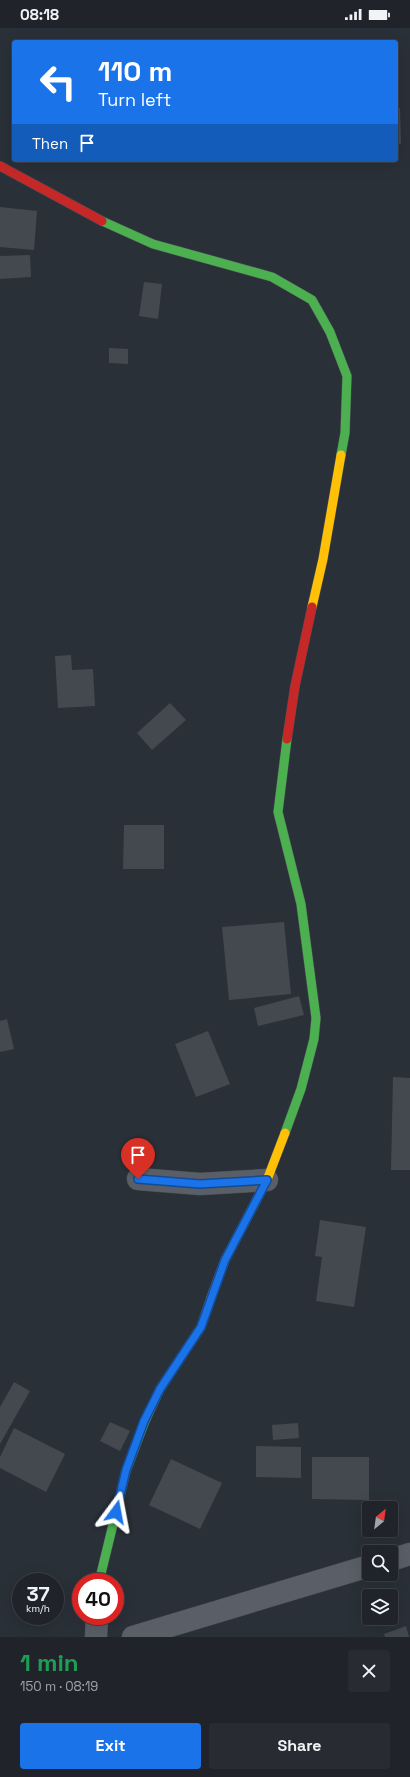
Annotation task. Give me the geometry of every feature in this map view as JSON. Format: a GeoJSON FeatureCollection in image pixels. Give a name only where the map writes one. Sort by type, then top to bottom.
{"type":"FeatureCollection","features":[{"type":"Feature","properties":{"kind":"street"},"geometry":{"type":"LineString","coordinates":[[0,166],[92,216],[153,244],[272,277],[312,300],[330,332],[347,376],[345,433],[323,559],[295,686],[278,812],[301,904],[316,1018],[314,1039],[301,1089],[267,1180],[225,1260],[201,1327],[160,1389],[144,1421],[126,1470],[101,1573]]}},
{"type":"Feature","properties":{"kind":"street"},"geometry":{"type":"LineString","coordinates":[[138,1179],[200,1184],[267,1180]]}},
{"type":"Feature","properties":{"kind":"street"},"geometry":{"type":"LineString","coordinates":[[398,1558],[410,1554]]}},
{"type":"Feature","properties":{"kind":"street"},"geometry":{"type":"LineString","coordinates":[[133,1637],[362,1568]]}},
{"type":"Feature","properties":{"kind":"street"},"geometry":{"type":"LineString","coordinates":[[96,1637],[97,1625]]}},
{"type":"Feature","properties":{"kind":"building"},"geometry":{"type":"Polygon","coordinates":[[[398,108],[400,108],[401,144],[398,144],[398,108]]]}},
{"type":"Feature","properties":{"kind":"building"},"geometry":{"type":"Polygon","coordinates":[[[0,207],[37,211],[34,250],[0,247],[0,207]]]}},
{"type":"Feature","properties":{"kind":"building"},"geometry":{"type":"Polygon","coordinates":[[[30,255],[31,277],[0,279],[0,256],[30,255]]]}},
{"type":"Feature","properties":{"kind":"building"},"geometry":{"type":"Polygon","coordinates":[[[144,282],[162,284],[158,319],[139,316],[144,282]]]}},
{"type":"Feature","properties":{"kind":"building"},"geometry":{"type":"Polygon","coordinates":[[[109,348],[128,349],[128,364],[109,363],[109,348]]]}},
{"type":"Feature","properties":{"kind":"building"},"geometry":{"type":"Polygon","coordinates":[[[71,655],[72,670],[93,669],[95,706],[58,708],[55,656],[71,655]]]}},
{"type":"Feature","properties":{"kind":"building"},"geometry":{"type":"Polygon","coordinates":[[[170,703],[186,720],[152,750],[137,733],[170,703]]]}},
{"type":"Feature","properties":{"kind":"building"},"geometry":{"type":"Polygon","coordinates":[[[124,825],[164,825],[164,869],[123,869],[124,825]]]}},
{"type":"Feature","properties":{"kind":"building"},"geometry":{"type":"Polygon","coordinates":[[[284,922],[291,994],[229,1000],[222,927],[284,922]]]}},
{"type":"Feature","properties":{"kind":"building"},"geometry":{"type":"Polygon","coordinates":[[[299,996],[304,1015],[258,1026],[254,1008],[299,996]]]}},
{"type":"Feature","properties":{"kind":"building"},"geometry":{"type":"Polygon","coordinates":[[[7,1019],[14,1049],[0,1052],[0,1021],[7,1019]]]}},
{"type":"Feature","properties":{"kind":"building"},"geometry":{"type":"Polygon","coordinates":[[[208,1031],[230,1084],[196,1097],[175,1044],[208,1031]]]}},
{"type":"Feature","properties":{"kind":"building"},"geometry":{"type":"Polygon","coordinates":[[[393,1077],[410,1078],[410,1170],[391,1170],[393,1077]]]}},
{"type":"Feature","properties":{"kind":"building"},"geometry":{"type":"Polygon","coordinates":[[[320,1220],[366,1227],[354,1307],[316,1301],[322,1257],[315,1256],[320,1220]]]}},
{"type":"Feature","properties":{"kind":"building"},"geometry":{"type":"Polygon","coordinates":[[[14,1382],[30,1391],[0,1444],[0,1407],[14,1382]]]}},
{"type":"Feature","properties":{"kind":"building"},"geometry":{"type":"Polygon","coordinates":[[[110,1422],[130,1431],[120,1451],[100,1441],[110,1422]]]}},
{"type":"Feature","properties":{"kind":"building"},"geometry":{"type":"Polygon","coordinates":[[[298,1423],[299,1438],[273,1440],[272,1425],[298,1423]]]}},
{"type":"Feature","properties":{"kind":"building"},"geometry":{"type":"Polygon","coordinates":[[[14,1428],[65,1454],[46,1492],[0,1468],[0,1457],[14,1428]]]}},
{"type":"Feature","properties":{"kind":"building"},"geometry":{"type":"Polygon","coordinates":[[[256,1446],[301,1447],[301,1478],[256,1477],[256,1446]]]}},
{"type":"Feature","properties":{"kind":"building"},"geometry":{"type":"Polygon","coordinates":[[[312,1457],[369,1457],[369,1500],[312,1499],[312,1457]]]}},
{"type":"Feature","properties":{"kind":"building"},"geometry":{"type":"Polygon","coordinates":[[[171,1459],[222,1483],[200,1529],[149,1505],[171,1459]]]}},
{"type":"Feature","properties":{"kind":"building"},"geometry":{"type":"Polygon","coordinates":[[[406,1626],[409,1637],[385,1637],[384,1634],[406,1626]]]}},
{"type":"Feature","properties":{"kind":"traffic: fast"},"geometry":{"type":"LineString","coordinates":[[102,221],[153,244],[272,277],[312,300],[330,332],[347,376],[345,433],[341,455]]}},
{"type":"Feature","properties":{"kind":"traffic: fast"},"geometry":{"type":"LineString","coordinates":[[285,1133],[301,1089],[314,1039],[316,1018],[301,904],[278,812],[287,739]]}},
{"type":"Feature","properties":{"kind":"traffic: fast"},"geometry":{"type":"LineString","coordinates":[[101,1573],[126,1471],[145,1421],[160,1389],[201,1327],[211,1298]]}},
{"type":"Feature","properties":{"kind":"traffic: slow"},"geometry":{"type":"LineString","coordinates":[[312,607],[323,559],[341,455]]}},
{"type":"Feature","properties":{"kind":"traffic: slow"},"geometry":{"type":"LineString","coordinates":[[211,1298],[225,1260],[267,1180],[285,1133]]}},
{"type":"Feature","properties":{"kind":"traffic: jam"},"geometry":{"type":"LineString","coordinates":[[0,166],[102,221]]}},
{"type":"Feature","properties":{"kind":"traffic: jam"},"geometry":{"type":"LineString","coordinates":[[287,739],[295,686],[312,607]]}},
{"type":"Feature","properties":{"kind":"route"},"geometry":{"type":"LineString","coordinates":[[116,1512],[126,1470],[144,1421],[160,1389],[201,1327],[225,1260],[267,1180],[200,1184],[138,1179]]}}]}
